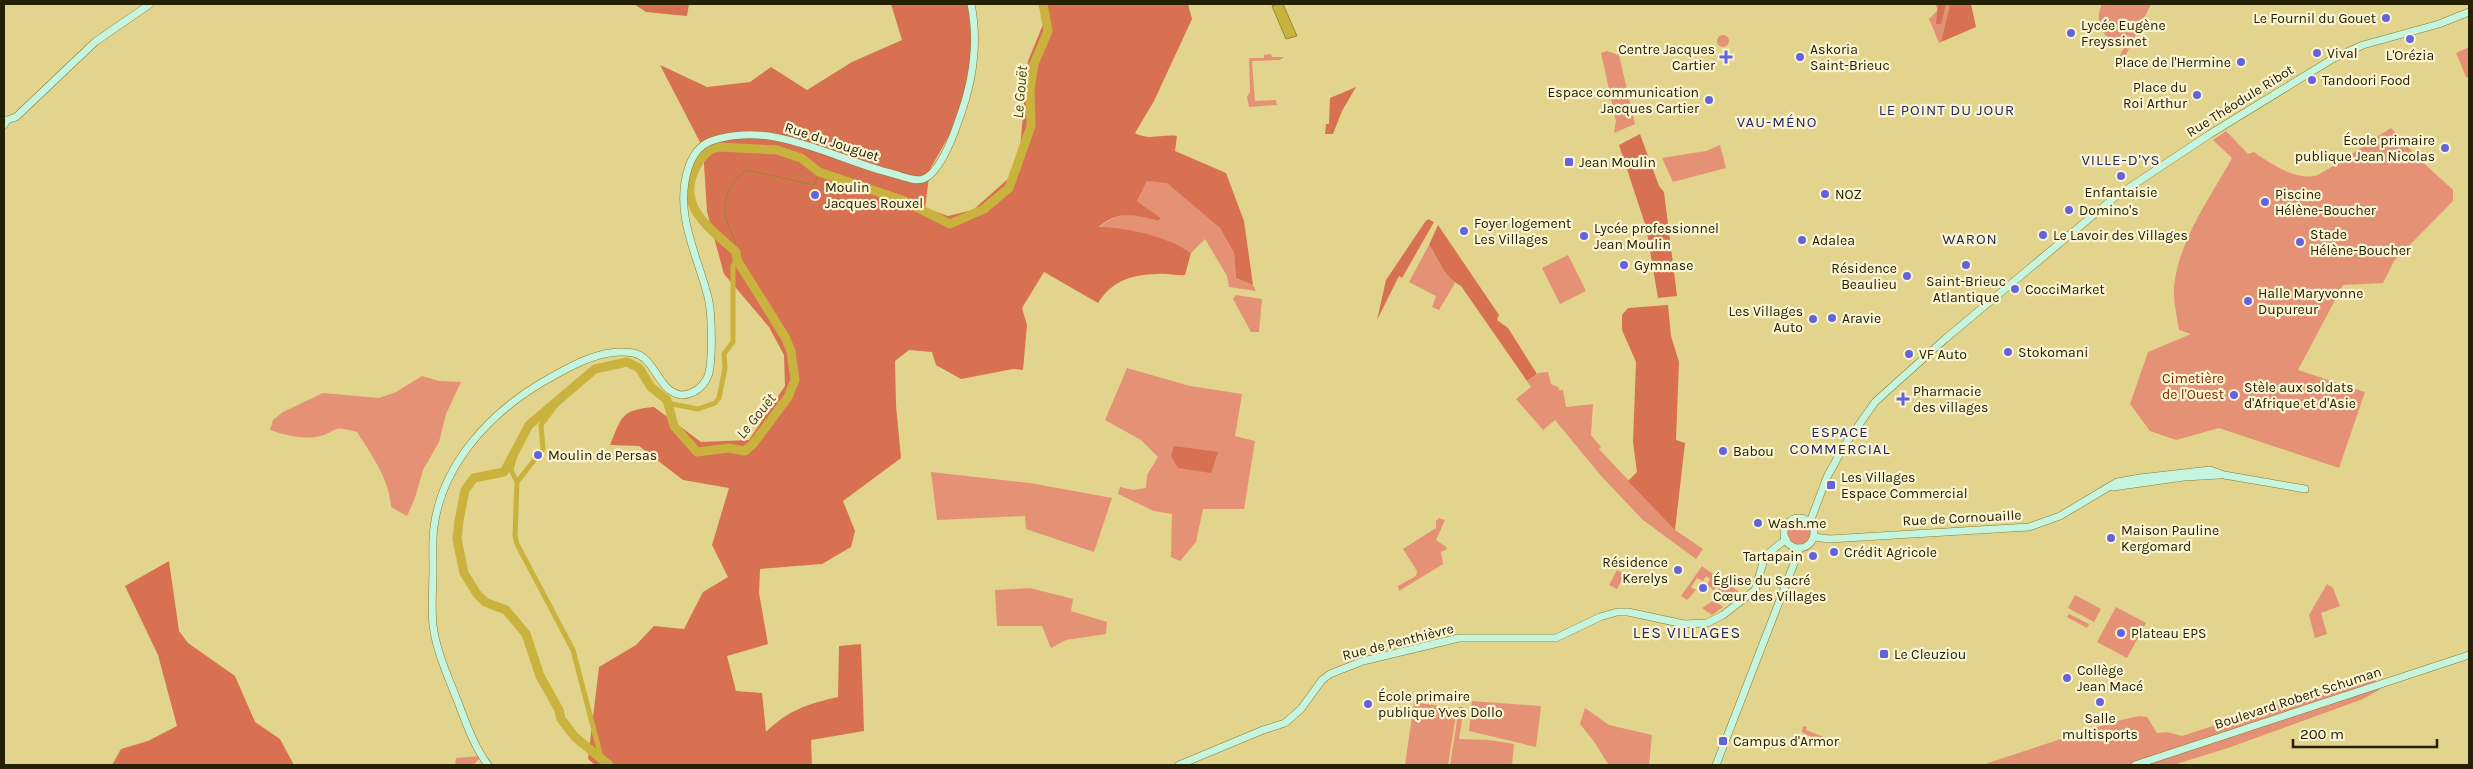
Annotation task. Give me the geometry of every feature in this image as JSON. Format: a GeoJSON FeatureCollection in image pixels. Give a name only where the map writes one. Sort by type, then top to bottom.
{"type":"FeatureCollection","features":[{"type":"Feature","properties":{"kind":"street"},"geometry":{"type":"LineString","coordinates":[[5,123],[16,118],[94,42],[150,4]]}},
{"type":"Feature","properties":{"kind":"street","name":"Rue du Jouguet"},"geometry":{"type":"LineString","coordinates":[[488,765],[481,756],[463,715],[438,650],[433,625],[434,527],[448,480],[472,442],[493,420],[532,389],[585,360],[610,354],[634,353],[644,358],[668,390],[682,395],[696,390],[703,384],[709,373],[711,317],[707,294],[686,225],[682,199],[685,180],[696,152],[710,142],[722,138],[764,135],[782,138],[883,172],[917,180],[923,179],[934,171],[945,152],[965,104],[974,53],[974,26],[971,4]]}},
{"type":"Feature","properties":{"kind":"street","name":"Rue Théodule Ribot"},"geometry":{"type":"LineString","coordinates":[[1810,522],[1828,477],[1844,446],[1875,402],[1915,365],[2046,254],[2139,180],[2322,64],[2363,45],[2439,24],[2469,12]]}},
{"type":"Feature","properties":{"kind":"street","name":"Rue de Cornouaille"},"geometry":{"type":"LineString","coordinates":[[1814,537],[1829,539],[2029,527],[2053,520],[2103,490],[2141,482],[2224,475],[2305,489]]}},
{"type":"Feature","properties":{"kind":"street"},"geometry":{"type":"LineString","coordinates":[[1801,518],[1810,522],[1814,528],[1814,537],[1810,544],[1800,548],[1792,546],[1786,539],[1784,531],[1792,520],[1801,518]]}},
{"type":"Feature","properties":{"kind":"street","name":"Rue de Penthièvre"},"geometry":{"type":"LineString","coordinates":[[1179,765],[1263,730],[1285,723],[1301,709],[1317,686],[1326,677],[1365,660],[1459,638],[1556,638],[1600,617],[1616,612],[1628,612],[1688,625],[1707,623],[1723,615],[1755,590],[1765,556],[1786,539]]}},
{"type":"Feature","properties":{"kind":"street"},"geometry":{"type":"LineString","coordinates":[[1716,765],[1800,548]]}},
{"type":"Feature","properties":{"kind":"street","name":"Boulevard Robert Schuman"},"geometry":{"type":"LineString","coordinates":[[2135,765],[2469,655]]}},
{"type":"Feature","properties":{"kind":"green space"},"geometry":{"type":"Polygon","coordinates":[[[1935,4],[1950,4],[1941,42],[1939,43],[1929,19],[1938,10],[1935,4]]]}},
{"type":"Feature","properties":{"kind":"green space"},"geometry":{"type":"Polygon","coordinates":[[[2102,4],[2151,4],[2123,61],[2118,59],[2128,40],[2113,40],[2103,31],[2099,18],[2102,4]]]}},
{"type":"Feature","properties":{"kind":"green space"},"geometry":{"type":"Polygon","coordinates":[[[1721,35],[1725,35],[1729,41],[1725,47],[1721,47],[1717,43],[1717,39],[1721,35]]]}},
{"type":"Feature","properties":{"kind":"green space"},"geometry":{"type":"Polygon","coordinates":[[[2469,47],[2469,78],[2466,77],[2456,53],[2469,47]]]}},
{"type":"Feature","properties":{"kind":"green space"},"geometry":{"type":"Polygon","coordinates":[[[1607,51],[1619,55],[1635,124],[1614,133],[1616,121],[1601,53],[1607,51]]]}},
{"type":"Feature","properties":{"kind":"green space"},"geometry":{"type":"Polygon","coordinates":[[[1271,54],[1272,57],[1284,57],[1280,60],[1252,61],[1255,101],[1276,100],[1277,105],[1249,107],[1247,97],[1250,92],[1249,58],[1264,58],[1264,55],[1271,54]]]}},
{"type":"Feature","properties":{"kind":"green space","name":"Stade Hélène-Boucher"},"geometry":{"type":"Polygon","coordinates":[[[2391,128],[2416,156],[2453,190],[2453,201],[2394,261],[2383,283],[2343,285],[2298,370],[2365,392],[2339,468],[2219,428],[2176,440],[2150,431],[2130,404],[2148,352],[2191,334],[2179,330],[2174,287],[2177,269],[2188,236],[2232,158],[2213,140],[2226,131],[2248,154],[2254,152],[2275,166],[2291,173],[2315,176],[2329,169],[2391,128]]]}},
{"type":"Feature","properties":{"kind":"green space"},"geometry":{"type":"Polygon","coordinates":[[[1720,145],[1726,168],[1673,182],[1662,158],[1706,151],[1720,145]]]}},
{"type":"Feature","properties":{"kind":"green space"},"geometry":{"type":"Polygon","coordinates":[[[1147,181],[1167,182],[1220,228],[1234,253],[1236,278],[1253,285],[1256,291],[1229,287],[1227,276],[1205,239],[1191,253],[1183,248],[1099,228],[1114,218],[1127,215],[1158,221],[1161,218],[1137,201],[1147,181]]]}},
{"type":"Feature","properties":{"kind":"green space"},"geometry":{"type":"Polygon","coordinates":[[[1429,245],[1439,263],[1455,283],[1439,310],[1432,307],[1436,296],[1409,282],[1429,245]]]}},
{"type":"Feature","properties":{"kind":"green space"},"geometry":{"type":"Polygon","coordinates":[[[1568,255],[1586,291],[1560,304],[1542,268],[1568,255]]]}},
{"type":"Feature","properties":{"kind":"green space"},"geometry":{"type":"Polygon","coordinates":[[[1236,295],[1262,299],[1259,332],[1251,332],[1233,299],[1236,295]]]}},
{"type":"Feature","properties":{"kind":"green space"},"geometry":{"type":"Polygon","coordinates":[[[1127,368],[1190,386],[1242,394],[1235,436],[1255,441],[1244,509],[1203,509],[1196,542],[1180,561],[1171,557],[1172,514],[1154,511],[1118,494],[1120,487],[1133,490],[1146,488],[1147,475],[1158,457],[1141,440],[1105,420],[1127,368]]]}},
{"type":"Feature","properties":{"kind":"green space"},"geometry":{"type":"Polygon","coordinates":[[[1548,372],[1551,384],[1558,387],[1559,390],[1563,390],[1566,407],[1593,404],[1591,435],[1601,447],[1599,449],[1675,530],[1703,549],[1696,559],[1643,520],[1602,477],[1555,420],[1543,430],[1516,399],[1531,387],[1527,381],[1539,373],[1548,372]]]}},
{"type":"Feature","properties":{"kind":"green space"},"geometry":{"type":"Polygon","coordinates":[[[422,376],[439,381],[461,382],[446,414],[439,442],[423,470],[415,498],[407,516],[391,507],[390,497],[383,477],[374,458],[357,432],[338,429],[316,437],[305,437],[287,435],[270,430],[273,420],[283,412],[323,393],[379,398],[396,392],[422,376]]]}},
{"type":"Feature","properties":{"kind":"green space"},"geometry":{"type":"Polygon","coordinates":[[[931,472],[1030,483],[1112,498],[1094,552],[1026,529],[1025,516],[937,520],[931,472]]]}},
{"type":"Feature","properties":{"kind":"green space"},"geometry":{"type":"Polygon","coordinates":[[[1439,518],[1445,520],[1436,540],[1447,549],[1441,552],[1443,564],[1399,591],[1398,586],[1416,576],[1417,571],[1403,549],[1436,528],[1436,521],[1439,518]]]}},
{"type":"Feature","properties":{"kind":"green space"},"geometry":{"type":"Polygon","coordinates":[[[1795,522],[1803,522],[1810,529],[1810,537],[1803,544],[1795,544],[1788,537],[1788,529],[1795,522]]]}},
{"type":"Feature","properties":{"kind":"green space"},"geometry":{"type":"Polygon","coordinates":[[[1702,566],[1721,580],[1714,590],[1707,585],[1710,579],[1706,576],[1703,581],[1697,578],[1691,587],[1696,590],[1687,600],[1681,596],[1702,566]]]}},
{"type":"Feature","properties":{"kind":"green space"},"geometry":{"type":"Polygon","coordinates":[[[1617,570],[1625,574],[1617,589],[1609,585],[1617,570]]]}},
{"type":"Feature","properties":{"kind":"green space"},"geometry":{"type":"Polygon","coordinates":[[[1723,581],[1741,593],[1730,602],[1719,594],[1718,590],[1723,581]]]}},
{"type":"Feature","properties":{"kind":"green space"},"geometry":{"type":"Polygon","coordinates":[[[2327,584],[2333,588],[2340,606],[2321,613],[2327,634],[2315,638],[2309,615],[2327,584]]]}},
{"type":"Feature","properties":{"kind":"green space"},"geometry":{"type":"Polygon","coordinates":[[[1030,588],[1073,599],[1071,611],[1107,622],[1106,634],[1066,640],[1051,648],[1042,626],[997,626],[995,590],[1030,588]]]}},
{"type":"Feature","properties":{"kind":"green space","name":"Plateau EPS"},"geometry":{"type":"Polygon","coordinates":[[[2075,595],[2101,609],[2094,622],[2068,608],[2075,595]]]}},
{"type":"Feature","properties":{"kind":"green space"},"geometry":{"type":"Polygon","coordinates":[[[1714,600],[1723,607],[1712,615],[1702,608],[1714,600]]]}},
{"type":"Feature","properties":{"kind":"green space","name":"Plateau EPS"},"geometry":{"type":"Polygon","coordinates":[[[2116,607],[2146,623],[2127,658],[2097,642],[2116,607]]]}},
{"type":"Feature","properties":{"kind":"green space"},"geometry":{"type":"Polygon","coordinates":[[[2069,614],[2089,624],[2087,628],[2067,617],[2069,614]]]}},
{"type":"Feature","properties":{"kind":"green space"},"geometry":{"type":"Polygon","coordinates":[[[2375,679],[2379,690],[2363,699],[2228,748],[2173,765],[1982,765],[2113,722],[2139,716],[2147,717],[2157,733],[2167,732],[2182,736],[2321,691],[2375,679]]]}},
{"type":"Feature","properties":{"kind":"green space"},"geometry":{"type":"Polygon","coordinates":[[[1472,701],[1541,706],[1536,747],[1469,731],[1472,701]]]}},
{"type":"Feature","properties":{"kind":"green space"},"geometry":{"type":"Polygon","coordinates":[[[1414,702],[1457,709],[1448,765],[1405,765],[1414,702]]]}},
{"type":"Feature","properties":{"kind":"green space"},"geometry":{"type":"Polygon","coordinates":[[[1459,707],[1464,707],[1459,739],[1489,740],[1514,744],[1512,765],[1450,765],[1459,707]]]}},
{"type":"Feature","properties":{"kind":"green space"},"geometry":{"type":"Polygon","coordinates":[[[1585,708],[1609,725],[1652,735],[1649,765],[1608,764],[1580,724],[1585,708]]]}},
{"type":"Feature","properties":{"kind":"green space"},"geometry":{"type":"Polygon","coordinates":[[[1803,726],[1807,727],[1806,730],[1834,741],[1835,738],[1840,741],[1839,744],[1824,743],[1815,739],[1802,732],[1803,726]]]}},
{"type":"Feature","properties":{"kind":"green space"},"geometry":{"type":"Polygon","coordinates":[[[481,756],[474,765],[455,765],[456,758],[481,756]]]}},
{"type":"Feature","properties":{"kind":"shaded area"},"geometry":{"type":"Polygon","coordinates":[[[634,4],[689,4],[687,16],[646,12],[634,4]]]}},
{"type":"Feature","properties":{"kind":"shaded area"},"geometry":{"type":"Polygon","coordinates":[[[891,4],[967,4],[973,27],[969,79],[950,134],[930,169],[925,208],[948,216],[973,210],[1018,170],[1028,61],[1044,22],[1040,4],[1188,4],[1192,19],[1154,101],[1135,133],[1145,137],[1177,136],[1175,151],[1226,173],[1244,221],[1253,285],[1236,278],[1234,253],[1220,228],[1167,183],[1147,181],[1137,201],[1161,218],[1158,221],[1127,215],[1113,218],[1099,227],[1147,234],[1181,247],[1191,253],[1185,275],[1148,275],[1124,280],[1110,289],[1098,303],[1044,272],[1022,308],[1027,325],[1023,370],[1013,369],[961,379],[936,365],[932,352],[909,350],[895,361],[896,405],[901,458],[843,501],[855,531],[851,547],[822,564],[760,569],[759,593],[768,644],[727,656],[736,691],[762,693],[766,732],[782,718],[799,709],[838,697],[839,646],[861,644],[864,731],[811,740],[812,765],[595,765],[588,759],[599,667],[636,645],[654,626],[684,629],[703,592],[728,577],[712,545],[729,488],[683,480],[639,446],[610,445],[620,421],[624,416],[635,410],[654,407],[701,442],[749,440],[785,386],[784,355],[769,327],[724,274],[707,212],[703,148],[660,65],[707,87],[750,82],[771,67],[807,90],[852,62],[902,40],[891,4]]]}},
{"type":"Feature","properties":{"kind":"shaded area"},"geometry":{"type":"Polygon","coordinates":[[[1283,4],[1297,36],[1286,39],[1272,6],[1283,4]]]}},
{"type":"Feature","properties":{"kind":"shaded area"},"geometry":{"type":"Polygon","coordinates":[[[1938,4],[1946,4],[1941,24],[1936,24],[1938,4]]]}},
{"type":"Feature","properties":{"kind":"shaded area"},"geometry":{"type":"Polygon","coordinates":[[[1950,4],[1971,4],[1976,27],[1941,42],[1950,4]]]}},
{"type":"Feature","properties":{"kind":"shaded area"},"geometry":{"type":"Polygon","coordinates":[[[1356,87],[1342,111],[1333,134],[1325,134],[1326,124],[1329,124],[1330,98],[1356,87]]]}},
{"type":"Feature","properties":{"kind":"shaded area"},"geometry":{"type":"Polygon","coordinates":[[[1640,134],[1659,186],[1664,192],[1677,296],[1658,298],[1646,227],[1619,145],[1640,134]]]}},
{"type":"Feature","properties":{"kind":"shaded area"},"geometry":{"type":"Polygon","coordinates":[[[1428,219],[1434,222],[1402,278],[1399,276],[1377,320],[1386,280],[1428,219]]]}},
{"type":"Feature","properties":{"kind":"shaded area"},"geometry":{"type":"Polygon","coordinates":[[[1438,225],[1499,315],[1497,320],[1508,328],[1537,374],[1527,381],[1461,286],[1455,283],[1446,273],[1429,245],[1438,225]]]}},
{"type":"Feature","properties":{"kind":"shaded area"},"geometry":{"type":"Polygon","coordinates":[[[1668,305],[1671,336],[1679,362],[1676,440],[1685,443],[1675,530],[1628,481],[1637,472],[1633,442],[1636,362],[1622,330],[1622,315],[1628,308],[1668,305]]]}},
{"type":"Feature","properties":{"kind":"shaded area"},"geometry":{"type":"Polygon","coordinates":[[[1174,446],[1218,452],[1211,473],[1178,468],[1171,456],[1174,446]]]}},
{"type":"Feature","properties":{"kind":"shaded area"},"geometry":{"type":"Polygon","coordinates":[[[169,561],[179,631],[188,643],[235,676],[255,722],[280,739],[294,765],[112,765],[121,749],[148,741],[177,726],[158,655],[125,586],[169,561]]]}},
{"type":"Feature","properties":{"kind":"waterway","name":"Le Gouët"},"geometry":{"type":"LineString","coordinates":[[609,765],[575,737],[561,719],[559,710],[540,676],[526,634],[506,610],[485,602],[477,594],[464,573],[457,539],[465,490],[474,478],[504,472],[529,425],[595,369],[627,362],[639,368],[651,387],[667,400],[674,426],[697,452],[729,448],[745,451],[753,444],[788,397],[795,380],[791,351],[785,337],[737,260],[736,252],[707,225],[693,205],[690,194],[691,181],[700,160],[705,154],[718,147],[777,150],[801,158],[819,172],[902,200],[950,224],[984,209],[1009,188],[1031,126],[1030,89],[1034,64],[1048,31],[1043,4]]}},
{"type":"Feature","properties":{"kind":"waterway"},"geometry":{"type":"LineString","coordinates":[[736,252],[734,239],[725,214],[725,207],[728,192],[741,175],[747,170],[814,185],[819,172]]}},
{"type":"Feature","properties":{"kind":"waterway"},"geometry":{"type":"LineString","coordinates":[[667,403],[698,409],[715,403],[719,398],[725,368],[724,354],[733,342],[733,266],[737,260]]}},
{"type":"Feature","properties":{"kind":"waterway"},"geometry":{"type":"LineString","coordinates":[[517,482],[543,449],[541,425],[559,401]]}},
{"type":"Feature","properties":{"kind":"waterway"},"geometry":{"type":"LineString","coordinates":[[518,444],[511,470],[517,482],[515,536],[517,544],[573,650],[602,761]]}},
{"type":"Feature","properties":{"kind":"place","name":"Le Fournil du Gouet"},"geometry":{"type":"Point","coordinates":[2386,18]}},
{"type":"Feature","properties":{"kind":"place","name":"Lycée Eugène Freyssinet"},"geometry":{"type":"Point","coordinates":[2071,33]}},
{"type":"Feature","properties":{"kind":"place","name":"L'Orézia"},"geometry":{"type":"Point","coordinates":[2410,39]}},
{"type":"Feature","properties":{"kind":"place","name":"Vival"},"geometry":{"type":"Point","coordinates":[2317,53]}},
{"type":"Feature","properties":{"kind":"place","name":"Centre Jacques Cartier"},"geometry":{"type":"Point","coordinates":[1726,57]}},
{"type":"Feature","properties":{"kind":"place","name":"Askoria Saint-Brieuc"},"geometry":{"type":"Point","coordinates":[1800,57]}},
{"type":"Feature","properties":{"kind":"place","name":"Place de l'Hermine"},"geometry":{"type":"Point","coordinates":[2241,62]}},
{"type":"Feature","properties":{"kind":"place","name":"Tandoori Food"},"geometry":{"type":"Point","coordinates":[2312,80]}},
{"type":"Feature","properties":{"kind":"place","name":"Place du Roi Arthur"},"geometry":{"type":"Point","coordinates":[2197,95]}},
{"type":"Feature","properties":{"kind":"place","name":"Espace communication Jacques Cartier"},"geometry":{"type":"Point","coordinates":[1709,100]}},
{"type":"Feature","properties":{"kind":"place","name":"École primaire publique Jean Nicolas"},"geometry":{"type":"Point","coordinates":[2445,148]}},
{"type":"Feature","properties":{"kind":"place","name":"Jean Moulin"},"geometry":{"type":"Point","coordinates":[1569,162]}},
{"type":"Feature","properties":{"kind":"place","name":"Enfantaisie"},"geometry":{"type":"Point","coordinates":[2121,176]}},
{"type":"Feature","properties":{"kind":"place","name":"NOZ"},"geometry":{"type":"Point","coordinates":[1825,194]}},
{"type":"Feature","properties":{"kind":"place","name":"Moulin Jacques Rouxel"},"geometry":{"type":"Point","coordinates":[815,195]}},
{"type":"Feature","properties":{"kind":"place","name":"Piscine Hélène-Boucher"},"geometry":{"type":"Point","coordinates":[2265,202]}},
{"type":"Feature","properties":{"kind":"place","name":"Domino's"},"geometry":{"type":"Point","coordinates":[2069,210]}},
{"type":"Feature","properties":{"kind":"place","name":"Foyer logement Les Villages"},"geometry":{"type":"Point","coordinates":[1464,231]}},
{"type":"Feature","properties":{"kind":"place","name":"Le Lavoir des Villages"},"geometry":{"type":"Point","coordinates":[2043,235]}},
{"type":"Feature","properties":{"kind":"place","name":"Lycée professionnel Jean Moulin"},"geometry":{"type":"Point","coordinates":[1584,236]}},
{"type":"Feature","properties":{"kind":"place","name":"Adalea"},"geometry":{"type":"Point","coordinates":[1802,240]}},
{"type":"Feature","properties":{"kind":"place","name":"Stade Hélène-Boucher"},"geometry":{"type":"Point","coordinates":[2300,242]}},
{"type":"Feature","properties":{"kind":"place","name":"Gymnase"},"geometry":{"type":"Point","coordinates":[1624,265]}},
{"type":"Feature","properties":{"kind":"place","name":"Saint-Brieuc Atlantique"},"geometry":{"type":"Point","coordinates":[1966,265]}},
{"type":"Feature","properties":{"kind":"place","name":"Résidence Beaulieu"},"geometry":{"type":"Point","coordinates":[1907,276]}},
{"type":"Feature","properties":{"kind":"place","name":"CocciMarket"},"geometry":{"type":"Point","coordinates":[2015,289]}},
{"type":"Feature","properties":{"kind":"place","name":"Halle Maryvonne Dupureur"},"geometry":{"type":"Point","coordinates":[2248,301]}},
{"type":"Feature","properties":{"kind":"place","name":"Aravie"},"geometry":{"type":"Point","coordinates":[1832,318]}},
{"type":"Feature","properties":{"kind":"place","name":"Les Villages Auto"},"geometry":{"type":"Point","coordinates":[1813,319]}},
{"type":"Feature","properties":{"kind":"place","name":"Stokomani"},"geometry":{"type":"Point","coordinates":[2008,352]}},
{"type":"Feature","properties":{"kind":"place","name":"VF Auto"},"geometry":{"type":"Point","coordinates":[1909,354]}},
{"type":"Feature","properties":{"kind":"place","name":"Stèle aux soldats d'Afrique et d'Asie"},"geometry":{"type":"Point","coordinates":[2234,395]}},
{"type":"Feature","properties":{"kind":"place","name":"Pharmacie des villages"},"geometry":{"type":"Point","coordinates":[1903,399]}},
{"type":"Feature","properties":{"kind":"place","name":"Babou"},"geometry":{"type":"Point","coordinates":[1723,451]}},
{"type":"Feature","properties":{"kind":"place","name":"Moulin de Persas"},"geometry":{"type":"Point","coordinates":[538,455]}},
{"type":"Feature","properties":{"kind":"place","name":"Les Villages Espace Commercial"},"geometry":{"type":"Point","coordinates":[1831,485]}},
{"type":"Feature","properties":{"kind":"place","name":"Wash.me"},"geometry":{"type":"Point","coordinates":[1758,523]}},
{"type":"Feature","properties":{"kind":"place","name":"Maison Pauline Kergomard"},"geometry":{"type":"Point","coordinates":[2111,538]}},
{"type":"Feature","properties":{"kind":"place","name":"Crédit Agricole"},"geometry":{"type":"Point","coordinates":[1834,552]}},
{"type":"Feature","properties":{"kind":"place","name":"Tartapain"},"geometry":{"type":"Point","coordinates":[1813,556]}},
{"type":"Feature","properties":{"kind":"place","name":"Résidence Kerelys"},"geometry":{"type":"Point","coordinates":[1678,570]}},
{"type":"Feature","properties":{"kind":"place","name":"Église du Sacré Cœur des Villages"},"geometry":{"type":"Point","coordinates":[1703,588]}},
{"type":"Feature","properties":{"kind":"place","name":"Plateau EPS"},"geometry":{"type":"Point","coordinates":[2121,633]}},
{"type":"Feature","properties":{"kind":"place","name":"Le Cleuziou"},"geometry":{"type":"Point","coordinates":[1884,654]}},
{"type":"Feature","properties":{"kind":"place","name":"Collège Jean Macé"},"geometry":{"type":"Point","coordinates":[2067,678]}},
{"type":"Feature","properties":{"kind":"place","name":"Salle multisports"},"geometry":{"type":"Point","coordinates":[2100,702]}},
{"type":"Feature","properties":{"kind":"place","name":"École primaire publique Yves Dollo"},"geometry":{"type":"Point","coordinates":[1368,704]}},
{"type":"Feature","properties":{"kind":"place","name":"Campus d'Armor"},"geometry":{"type":"Point","coordinates":[1723,741]}},
{"type":"Feature","properties":{"kind":"district","name":"LE POINT DU JOUR"},"geometry":{"type":"Point","coordinates":[1947,110]}},
{"type":"Feature","properties":{"kind":"district","name":"VAU-MÉNO"},"geometry":{"type":"Point","coordinates":[1777,122]}},
{"type":"Feature","properties":{"kind":"district","name":"VILLE-D'YS"},"geometry":{"type":"Point","coordinates":[2121,160]}},
{"type":"Feature","properties":{"kind":"district","name":"WARON"},"geometry":{"type":"Point","coordinates":[1970,239]}},
{"type":"Feature","properties":{"kind":"district","name":"ESPACE COMMERCIAL"},"geometry":{"type":"Point","coordinates":[1840,440]}},
{"type":"Feature","properties":{"kind":"district","name":"LES VILLAGES"},"geometry":{"type":"Point","coordinates":[1687,632]}},
{"type":"Feature","properties":{"kind":"park label","name":"Cimetière de l'Ouest"},"geometry":{"type":"Point","coordinates":[2193,386]}}]}
